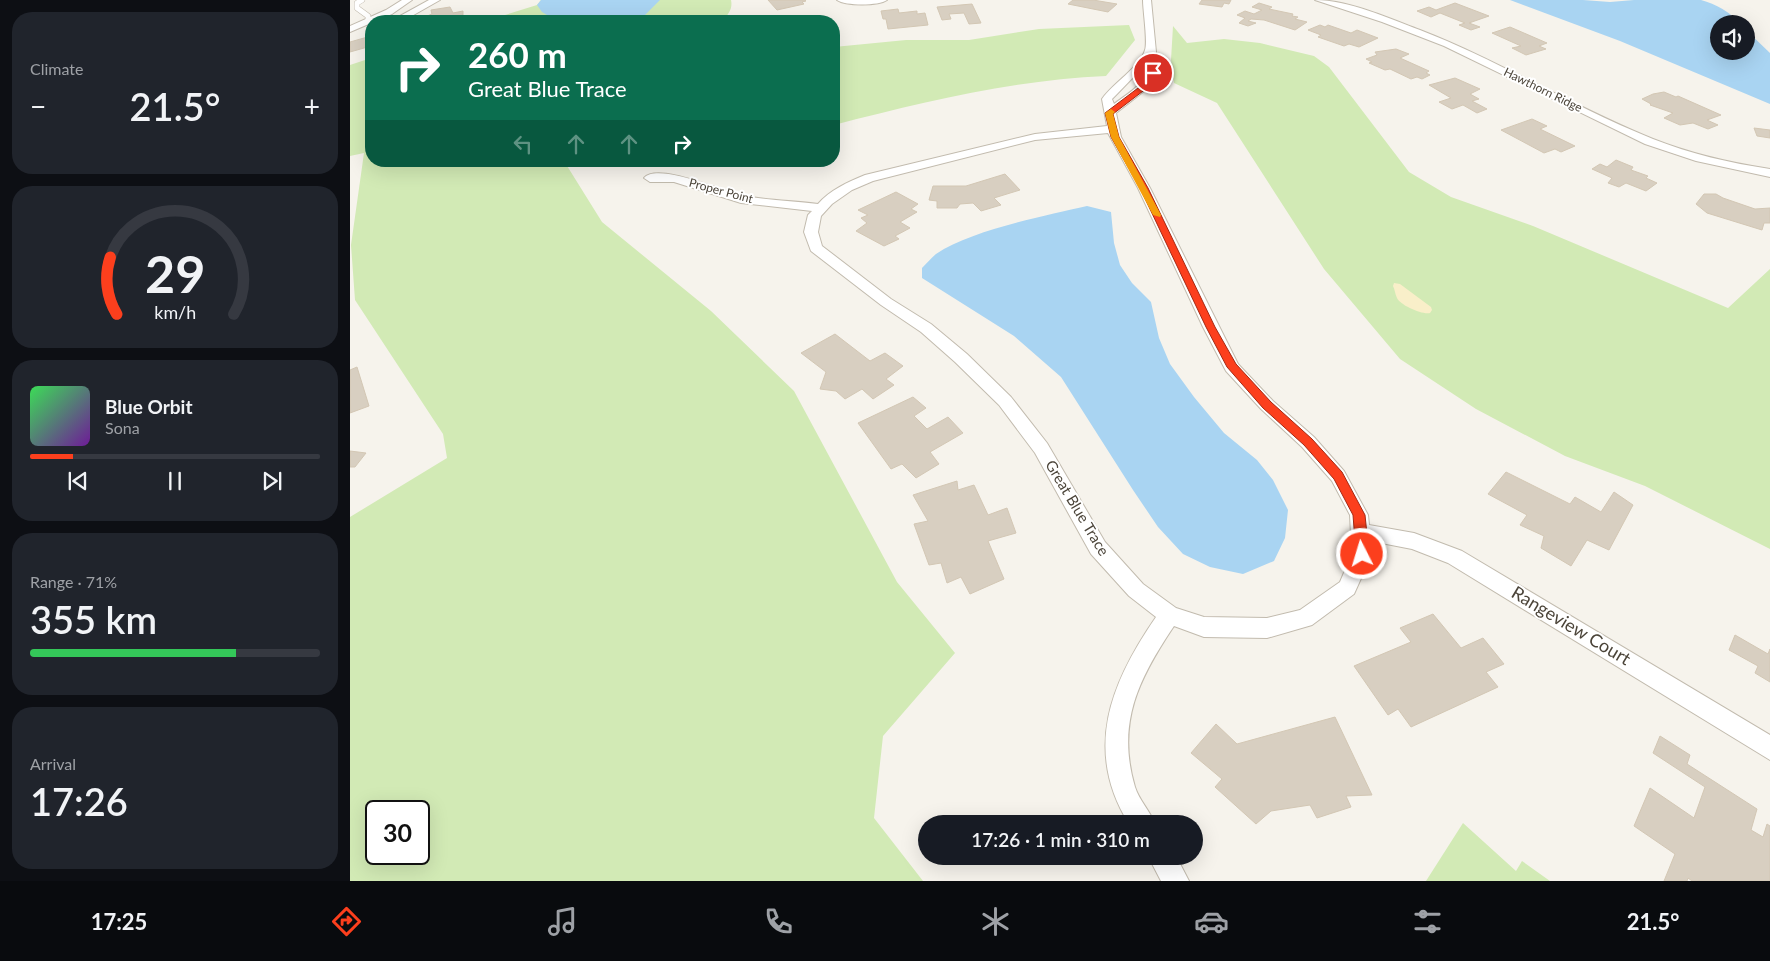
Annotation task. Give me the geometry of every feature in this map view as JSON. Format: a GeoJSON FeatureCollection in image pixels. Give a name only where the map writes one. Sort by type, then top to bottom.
{"type":"FeatureCollection","features":[{"type":"Feature","properties":{"kind":"street"},"geometry":{"type":"LineString","coordinates":[[382,15],[408,0]]}},
{"type":"Feature","properties":{"kind":"street"},"geometry":{"type":"LineString","coordinates":[[407,15],[436,0]]}},
{"type":"Feature","properties":{"kind":"street"},"geometry":{"type":"LineString","coordinates":[[842,0],[862,2],[883,0]]}},
{"type":"Feature","properties":{"kind":"street"},"geometry":{"type":"LineString","coordinates":[[1109,113],[1144,86],[1153,73],[1147,0]]}},
{"type":"Feature","properties":{"kind":"street","name":"Hawthorn Ridge"},"geometry":{"type":"LineString","coordinates":[[1319,0],[1385,20],[1447,44],[1632,134],[1661,146],[1707,161],[1770,174]]}},
{"type":"Feature","properties":{"kind":"street"},"geometry":{"type":"LineString","coordinates":[[350,28],[365,22]]}},
{"type":"Feature","properties":{"kind":"street","name":"Great Blue Trace"},"geometry":{"type":"LineString","coordinates":[[1113,129],[1069,132],[1035,137],[879,176],[848,187],[827,201],[815,215],[811,232],[816,248],[886,302],[926,328],[962,358],[1004,401],[1041,448],[1098,548],[1136,590],[1169,616],[1204,628],[1267,628],[1305,618],[1347,588],[1362,554],[1359,515],[1338,476],[1308,442],[1267,405],[1232,367],[1210,327],[1144,188],[1115,137],[1107,98],[1113,89],[1147,58],[1151,49]]}},
{"type":"Feature","properties":{"kind":"street","name":"Proper Point"},"geometry":{"type":"LineString","coordinates":[[650,178],[675,178],[742,199],[821,208]]}},
{"type":"Feature","properties":{"kind":"street","name":"Rangeview Court"},"geometry":{"type":"LineString","coordinates":[[1360,531],[1414,541],[1454,557],[1770,748]]}},
{"type":"Feature","properties":{"kind":"street"},"geometry":{"type":"LineString","coordinates":[[1138,815],[1123,788],[1115,742],[1122,697],[1142,655],[1169,616]]}},
{"type":"Feature","properties":{"kind":"street"},"geometry":{"type":"LineString","coordinates":[[1166,865],[1176,881]]}},
{"type":"Feature","properties":{"kind":"lane"},"geometry":{"type":"LineString","coordinates":[[362,0],[357,3],[356,8],[366,15]]}},
{"type":"Feature","properties":{"kind":"green space"},"geometry":{"type":"Polygon","coordinates":[[[541,0],[731,0],[730,11],[727,15],[505,15],[537,5],[541,0]]]}},
{"type":"Feature","properties":{"kind":"green space"},"geometry":{"type":"Polygon","coordinates":[[[1129,25],[1135,40],[1106,76],[1037,82],[969,93],[840,123],[840,46],[906,40],[969,40],[1039,29],[1129,25]]]}},
{"type":"Feature","properties":{"kind":"green space"},"geometry":{"type":"Polygon","coordinates":[[[1173,26],[1187,43],[1224,39],[1260,43],[1314,56],[1329,67],[1409,172],[1451,197],[1533,226],[1728,308],[1770,269],[1770,549],[1645,486],[1565,456],[1476,409],[1400,359],[1324,269],[1217,103],[1174,83],[1171,60],[1173,26]]]}},
{"type":"Feature","properties":{"kind":"green space"},"geometry":{"type":"Polygon","coordinates":[[[365,60],[365,167],[568,167],[602,222],[711,311],[794,391],[897,582],[955,653],[883,736],[874,818],[923,881],[350,881],[350,517],[447,458],[443,434],[355,300],[351,245],[364,153],[350,156],[350,65],[365,60]]]}},
{"type":"Feature","properties":{"kind":"green space"},"geometry":{"type":"Polygon","coordinates":[[[1463,823],[1516,871],[1522,861],[1550,881],[1426,881],[1463,823]]]}},
{"type":"Feature","properties":{"kind":"sand"},"geometry":{"type":"Polygon","coordinates":[[[1394,283],[1400,284],[1431,307],[1430,313],[1417,311],[1402,304],[1396,296],[1394,283]]]}},
{"type":"Feature","properties":{"kind":"water"},"geometry":{"type":"Polygon","coordinates":[[[541,0],[660,0],[645,15],[547,15],[537,5],[541,0]]]}},
{"type":"Feature","properties":{"kind":"water"},"geometry":{"type":"Polygon","coordinates":[[[1510,0],[1610,2],[1701,0],[1712,4],[1731,15],[1710,15],[1710,60],[1755,60],[1755,39],[1770,53],[1770,104],[1620,41],[1510,0]]]}},
{"type":"Feature","properties":{"kind":"water"},"geometry":{"type":"Polygon","coordinates":[[[1087,206],[1111,212],[1114,243],[1120,265],[1132,283],[1151,302],[1159,338],[1170,364],[1224,433],[1257,460],[1273,480],[1288,510],[1285,538],[1274,561],[1243,574],[1210,567],[1183,554],[1158,527],[1061,377],[1014,336],[922,278],[922,268],[936,254],[951,245],[988,231],[1087,206]]]}},
{"type":"Feature","properties":{"kind":"building"},"geometry":{"type":"Polygon","coordinates":[[[768,0],[806,1],[802,2],[804,4],[777,10],[768,0]]]}},
{"type":"Feature","properties":{"kind":"building"},"geometry":{"type":"Polygon","coordinates":[[[1073,0],[1093,0],[1117,4],[1108,12],[1068,4],[1073,0]]]}},
{"type":"Feature","properties":{"kind":"building"},"geometry":{"type":"Polygon","coordinates":[[[1202,0],[1231,0],[1229,4],[1224,3],[1222,7],[1199,4],[1202,0]]]}},
{"type":"Feature","properties":{"kind":"building"},"geometry":{"type":"Polygon","coordinates":[[[1259,3],[1272,7],[1269,9],[1293,14],[1292,16],[1298,17],[1295,19],[1307,22],[1295,30],[1264,20],[1251,19],[1248,21],[1256,23],[1248,26],[1239,23],[1245,18],[1237,15],[1245,11],[1254,14],[1262,10],[1252,7],[1259,3]]]}},
{"type":"Feature","properties":{"kind":"building"},"geometry":{"type":"Polygon","coordinates":[[[1455,3],[1489,16],[1469,23],[1480,27],[1471,30],[1459,25],[1465,23],[1440,13],[1431,17],[1417,11],[1429,7],[1436,10],[1455,3]]]}},
{"type":"Feature","properties":{"kind":"building"},"geometry":{"type":"Polygon","coordinates":[[[972,4],[981,23],[969,24],[964,13],[949,14],[951,19],[942,20],[937,7],[972,4]]]}},
{"type":"Feature","properties":{"kind":"building"},"geometry":{"type":"Polygon","coordinates":[[[450,7],[453,13],[463,11],[463,15],[430,15],[432,14],[431,10],[450,7]]]}},
{"type":"Feature","properties":{"kind":"building"},"geometry":{"type":"Polygon","coordinates":[[[898,9],[899,13],[917,11],[917,14],[925,13],[928,25],[888,29],[886,19],[883,19],[881,11],[898,9]]]}},
{"type":"Feature","properties":{"kind":"building"},"geometry":{"type":"Polygon","coordinates":[[[1320,25],[1325,27],[1328,25],[1351,33],[1357,30],[1378,38],[1359,47],[1349,44],[1344,46],[1318,37],[1321,35],[1308,30],[1320,25]]]}},
{"type":"Feature","properties":{"kind":"building"},"geometry":{"type":"Polygon","coordinates":[[[1510,27],[1547,43],[1539,46],[1546,49],[1526,55],[1512,48],[1521,46],[1492,33],[1510,27]]]}},
{"type":"Feature","properties":{"kind":"building"},"geometry":{"type":"Polygon","coordinates":[[[365,38],[365,48],[350,52],[350,42],[365,38]]]}},
{"type":"Feature","properties":{"kind":"building"},"geometry":{"type":"Polygon","coordinates":[[[1396,49],[1409,54],[1400,58],[1429,71],[1426,73],[1430,75],[1422,79],[1417,77],[1411,79],[1390,69],[1385,70],[1369,63],[1372,62],[1366,59],[1377,55],[1375,52],[1396,49]]]}},
{"type":"Feature","properties":{"kind":"building"},"geometry":{"type":"Polygon","coordinates":[[[1455,78],[1480,89],[1470,94],[1479,99],[1472,101],[1487,109],[1477,113],[1463,105],[1452,109],[1439,102],[1451,98],[1429,85],[1455,78]]]}},
{"type":"Feature","properties":{"kind":"building"},"geometry":{"type":"Polygon","coordinates":[[[1664,92],[1676,97],[1678,96],[1721,115],[1707,120],[1718,125],[1708,129],[1693,123],[1680,125],[1664,118],[1673,113],[1650,105],[1642,99],[1664,92]]]}},
{"type":"Feature","properties":{"kind":"building"},"geometry":{"type":"Polygon","coordinates":[[[1532,119],[1547,126],[1540,129],[1575,146],[1561,152],[1555,149],[1544,153],[1501,130],[1532,119]]]}},
{"type":"Feature","properties":{"kind":"building"},"geometry":{"type":"Polygon","coordinates":[[[1754,128],[1770,130],[1770,138],[1757,136],[1754,128]]]}},
{"type":"Feature","properties":{"kind":"building"},"geometry":{"type":"Polygon","coordinates":[[[1616,160],[1633,167],[1631,170],[1648,176],[1646,178],[1657,183],[1646,191],[1626,183],[1619,187],[1608,183],[1612,178],[1592,169],[1600,164],[1607,167],[1616,160]]]}},
{"type":"Feature","properties":{"kind":"building"},"geometry":{"type":"Polygon","coordinates":[[[1005,174],[1020,190],[994,198],[1001,205],[981,211],[973,203],[960,204],[957,208],[937,208],[937,201],[929,200],[933,186],[966,186],[1005,174]]]}},
{"type":"Feature","properties":{"kind":"building"},"geometry":{"type":"Polygon","coordinates":[[[896,192],[918,204],[911,209],[917,212],[900,222],[910,228],[895,236],[899,239],[884,246],[856,231],[867,223],[861,218],[868,215],[858,210],[896,192]]]}},
{"type":"Feature","properties":{"kind":"building"},"geometry":{"type":"Polygon","coordinates":[[[1704,194],[1716,194],[1755,209],[1770,208],[1770,223],[1764,223],[1762,230],[1707,213],[1696,204],[1704,194]]]}},
{"type":"Feature","properties":{"kind":"building"},"geometry":{"type":"Polygon","coordinates":[[[835,334],[870,361],[885,353],[903,366],[886,379],[894,385],[873,399],[862,389],[845,399],[836,391],[820,389],[826,372],[801,353],[835,334]]]}},
{"type":"Feature","properties":{"kind":"building"},"geometry":{"type":"Polygon","coordinates":[[[357,367],[369,406],[350,413],[350,370],[357,367]]]}},
{"type":"Feature","properties":{"kind":"building"},"geometry":{"type":"Polygon","coordinates":[[[913,397],[926,408],[914,416],[927,429],[948,417],[963,433],[930,452],[939,464],[916,478],[902,464],[891,469],[858,423],[913,397]]]}},
{"type":"Feature","properties":{"kind":"building"},"geometry":{"type":"Polygon","coordinates":[[[350,451],[366,453],[355,467],[350,467],[350,451]]]}},
{"type":"Feature","properties":{"kind":"building"},"geometry":{"type":"Polygon","coordinates":[[[1506,472],[1570,504],[1575,497],[1601,512],[1614,492],[1633,505],[1609,550],[1587,540],[1571,566],[1541,548],[1544,536],[1520,525],[1527,515],[1488,494],[1506,472]]]}},
{"type":"Feature","properties":{"kind":"building"},"geometry":{"type":"Polygon","coordinates":[[[957,481],[958,490],[974,485],[988,515],[1007,508],[1016,533],[988,541],[1004,579],[970,594],[961,577],[947,583],[941,563],[929,565],[914,524],[928,521],[913,495],[957,481]]]}},
{"type":"Feature","properties":{"kind":"building"},"geometry":{"type":"Polygon","coordinates":[[[1433,614],[1461,648],[1483,638],[1504,664],[1486,672],[1498,687],[1411,727],[1398,709],[1388,715],[1354,666],[1411,642],[1400,628],[1433,614]]]}},
{"type":"Feature","properties":{"kind":"building"},"geometry":{"type":"Polygon","coordinates":[[[1735,635],[1768,654],[1770,649],[1770,682],[1755,673],[1758,666],[1729,650],[1735,635]]]}},
{"type":"Feature","properties":{"kind":"building"},"geometry":{"type":"Polygon","coordinates":[[[1335,717],[1372,795],[1346,796],[1351,807],[1317,818],[1310,805],[1271,811],[1256,824],[1215,787],[1222,779],[1191,753],[1216,724],[1237,744],[1335,717]]]}},
{"type":"Feature","properties":{"kind":"building"},"geometry":{"type":"Polygon","coordinates":[[[1660,736],[1690,755],[1687,764],[1757,809],[1751,830],[1763,837],[1767,824],[1770,826],[1770,881],[1692,881],[1688,878],[1687,881],[1664,881],[1675,854],[1634,826],[1650,788],[1694,818],[1705,787],[1653,753],[1660,736]]]}},
{"type":"Feature","properties":{"kind":"slow traffic"},"geometry":{"type":"LineString","coordinates":[[1111,112],[1109,113],[1115,137],[1157,215]]}},
{"type":"Feature","properties":{"kind":"route"},"geometry":{"type":"LineString","coordinates":[[1153,73],[1144,86],[1131,98],[1109,113],[1115,137],[1144,188],[1210,327],[1232,367],[1267,405],[1308,442],[1338,476],[1359,515],[1362,554]]}}]}
